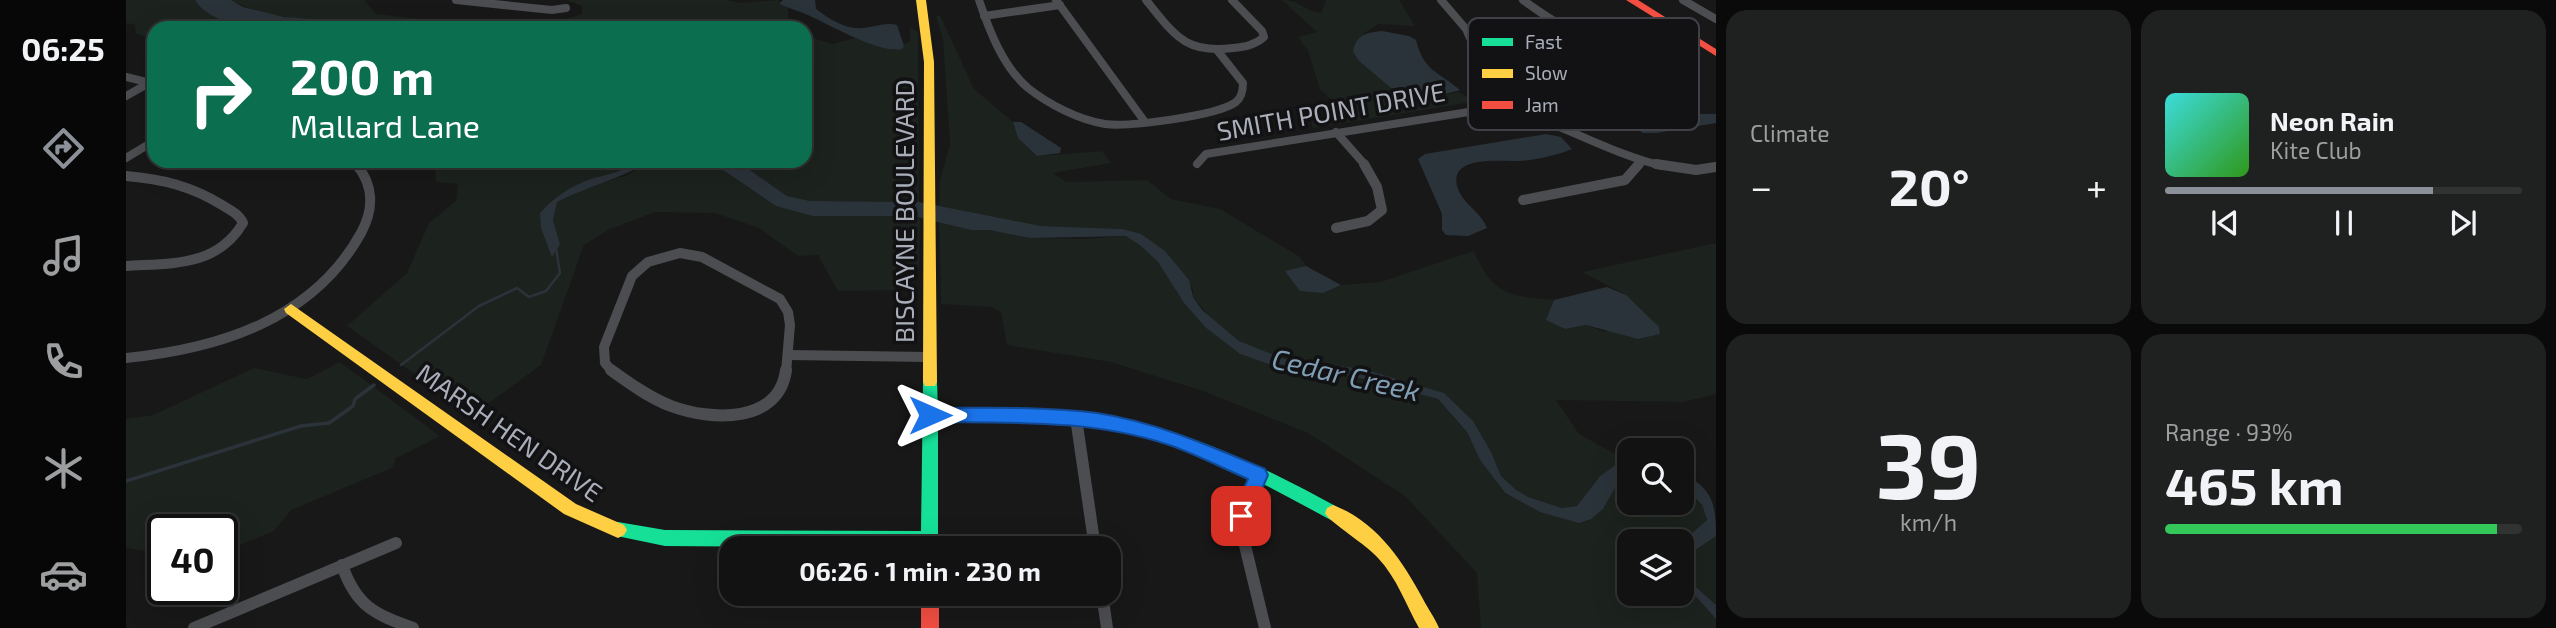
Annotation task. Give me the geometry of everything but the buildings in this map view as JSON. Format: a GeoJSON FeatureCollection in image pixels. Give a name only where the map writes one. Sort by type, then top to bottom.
{"type":"FeatureCollection","features":[{"type":"Feature","properties":{"kind":"street"},"geometry":{"type":"LineString","coordinates":[[456,0],[552,10],[566,8]]}},
{"type":"Feature","properties":{"kind":"street","name":"BISCAYNE BOULEVARD"},"geometry":{"type":"LineString","coordinates":[[921,0],[929,62],[930,536]]}},
{"type":"Feature","properties":{"kind":"street"},"geometry":{"type":"LineString","coordinates":[[979,0],[984,16],[1024,85],[1084,118],[1103,124],[1145,121],[1230,105],[1237,101],[1244,90],[1239,76],[1217,50]]}},
{"type":"Feature","properties":{"kind":"street"},"geometry":{"type":"LineString","coordinates":[[1146,0],[1181,41],[1193,48],[1217,50],[1258,43],[1264,34],[1232,0]]}},
{"type":"Feature","properties":{"kind":"street"},"geometry":{"type":"LineString","coordinates":[[1441,0],[1457,14],[1468,30]]}},
{"type":"Feature","properties":{"kind":"street"},"geometry":{"type":"LineString","coordinates":[[1523,0],[1549,18]]}},
{"type":"Feature","properties":{"kind":"street"},"geometry":{"type":"LineString","coordinates":[[1630,0],[1659,18]]}},
{"type":"Feature","properties":{"kind":"street"},"geometry":{"type":"LineString","coordinates":[[1683,0],[1716,19]]}},
{"type":"Feature","properties":{"kind":"street"},"geometry":{"type":"LineString","coordinates":[[984,16],[1058,3],[1145,121]]}},
{"type":"Feature","properties":{"kind":"street"},"geometry":{"type":"LineString","coordinates":[[1699,43],[1716,54]]}},
{"type":"Feature","properties":{"kind":"street"},"geometry":{"type":"LineString","coordinates":[[126,77],[147,83]]}},
{"type":"Feature","properties":{"kind":"street"},"geometry":{"type":"LineString","coordinates":[[126,96],[147,86]]}},
{"type":"Feature","properties":{"kind":"street","name":"SMITH POINT DRIVE"},"geometry":{"type":"LineString","coordinates":[[1197,163],[1206,154],[1468,112]]}},
{"type":"Feature","properties":{"kind":"street","name":"SMITH POINT DRIVE"},"geometry":{"type":"LineString","coordinates":[[1566,130],[1642,161],[1685,171],[1716,167]]}},
{"type":"Feature","properties":{"kind":"street"},"geometry":{"type":"LineString","coordinates":[[1336,132],[1368,167],[1382,203],[1382,210],[1374,219],[1336,228]]}},
{"type":"Feature","properties":{"kind":"street"},"geometry":{"type":"LineString","coordinates":[[126,158],[147,145]]}},
{"type":"Feature","properties":{"kind":"street"},"geometry":{"type":"LineString","coordinates":[[1523,200],[1625,180],[1642,161]]}},
{"type":"Feature","properties":{"kind":"street"},"geometry":{"type":"LineString","coordinates":[[126,358],[173,353],[222,341],[291,309],[335,270],[365,226],[372,205],[371,189],[361,168]]}},
{"type":"Feature","properties":{"kind":"street"},"geometry":{"type":"LineString","coordinates":[[126,176],[167,179],[195,188],[240,217],[243,223],[230,242],[207,257],[126,266]]}},
{"type":"Feature","properties":{"kind":"street"},"geometry":{"type":"LineString","coordinates":[[669,254],[692,254],[780,299],[790,315],[788,355],[782,389],[766,407],[742,414],[684,411],[669,405],[611,371],[605,363],[604,346],[627,284],[639,268],[669,254]]}},
{"type":"Feature","properties":{"kind":"street","name":"MARSH HEN DRIVE"},"geometry":{"type":"LineString","coordinates":[[291,309],[570,509],[603,527],[640,536],[719,539]]}},
{"type":"Feature","properties":{"kind":"street"},"geometry":{"type":"LineString","coordinates":[[788,355],[929,357]]}},
{"type":"Feature","properties":{"kind":"street"},"geometry":{"type":"LineString","coordinates":[[930,415],[1037,415],[1123,426],[1172,438],[1259,475],[1342,519],[1383,549],[1404,576],[1422,617],[1430,628]]}},
{"type":"Feature","properties":{"kind":"street"},"geometry":{"type":"LineString","coordinates":[[1076,418],[1093,536]]}},
{"type":"Feature","properties":{"kind":"street"},"geometry":{"type":"LineString","coordinates":[[1259,475],[1241,516],[1241,529],[1265,628]]}},
{"type":"Feature","properties":{"kind":"street"},"geometry":{"type":"LineString","coordinates":[[194,628],[396,543]]}},
{"type":"Feature","properties":{"kind":"street"},"geometry":{"type":"LineString","coordinates":[[342,565],[348,587],[357,599],[371,611],[413,628]]}},
{"type":"Feature","properties":{"kind":"street"},"geometry":{"type":"LineString","coordinates":[[930,606],[930,628]]}},
{"type":"Feature","properties":{"kind":"street"},"geometry":{"type":"LineString","coordinates":[[1104,606],[1107,628]]}},
{"type":"Feature","properties":{"kind":"shaded area"},"geometry":{"type":"Polygon","coordinates":[[[126,0],[195,0],[205,11],[226,21],[147,21],[147,37],[136,34],[135,25],[126,23],[126,0]]]}},
{"type":"Feature","properties":{"kind":"shaded area"},"geometry":{"type":"Polygon","coordinates":[[[231,0],[364,0],[376,14],[440,21],[321,21],[292,18],[243,6],[231,0]]]}},
{"type":"Feature","properties":{"kind":"shaded area"},"geometry":{"type":"Polygon","coordinates":[[[567,0],[727,0],[739,3],[778,0],[788,8],[788,21],[561,21],[582,14],[582,6],[567,0]]]}},
{"type":"Feature","properties":{"kind":"shaded area"},"geometry":{"type":"Polygon","coordinates":[[[1282,0],[1321,13],[1326,0],[1399,0],[1415,26],[1378,24],[1363,34],[1431,98],[1458,92],[1468,97],[1468,103],[1313,128],[1311,120],[1336,116],[1339,107],[1320,89],[1308,51],[1298,37],[1317,32],[1282,0]]]}},
{"type":"Feature","properties":{"kind":"shaded area"},"geometry":{"type":"Polygon","coordinates":[[[940,15],[974,89],[1013,122],[1018,138],[1037,156],[1102,151],[1111,163],[1053,173],[1066,182],[1147,180],[1171,199],[1220,209],[1300,257],[1306,266],[1286,272],[1323,293],[1341,285],[1381,282],[1474,251],[1488,277],[1504,290],[1525,297],[1554,300],[1547,320],[1565,329],[1586,325],[1605,332],[1626,295],[1582,272],[1716,243],[1716,394],[1683,402],[1556,400],[1579,434],[1617,455],[1617,464],[1600,476],[1577,506],[1562,508],[1528,497],[1501,476],[1491,452],[1444,393],[1363,369],[1284,359],[1239,341],[1213,321],[1193,297],[1193,288],[1122,229],[1041,226],[939,206],[940,181],[950,144],[943,39],[936,16],[940,15]]]}},
{"type":"Feature","properties":{"kind":"shaded area"},"geometry":{"type":"Polygon","coordinates":[[[910,28],[918,32],[919,202],[810,201],[787,196],[747,168],[812,168],[812,36],[832,44],[860,37],[895,50],[910,41],[910,28]]]}},
{"type":"Feature","properties":{"kind":"shaded area"},"geometry":{"type":"Polygon","coordinates":[[[435,168],[628,168],[565,192],[540,213],[560,244],[553,220],[557,202],[589,186],[628,175],[639,168],[720,168],[776,206],[920,218],[919,267],[911,269],[905,290],[838,291],[818,255],[798,256],[759,228],[715,213],[655,212],[608,230],[584,245],[541,365],[489,403],[457,404],[347,326],[407,273],[429,223],[456,201],[458,184],[436,182],[435,168]]]}},
{"type":"Feature","properties":{"kind":"shaded area"},"geometry":{"type":"Polygon","coordinates":[[[939,221],[971,230],[989,230],[1030,238],[1083,239],[1126,236],[1158,262],[1184,303],[1205,327],[1240,354],[1288,371],[1356,377],[1438,399],[1467,432],[1480,460],[1504,493],[1540,512],[1603,509],[1617,485],[1617,515],[1694,515],[1694,496],[1702,505],[1707,521],[1694,532],[1694,529],[1617,529],[1617,606],[1694,606],[1694,594],[1716,619],[1716,628],[1481,628],[1477,573],[1405,496],[1308,433],[1203,391],[1111,362],[1007,345],[1001,312],[991,307],[941,304],[939,221]]]}},
{"type":"Feature","properties":{"kind":"shaded area"},"geometry":{"type":"Polygon","coordinates":[[[340,362],[440,436],[396,458],[392,468],[291,510],[274,531],[238,546],[238,514],[147,514],[147,551],[126,548],[126,419],[153,415],[254,368],[307,379],[340,362]]]}},
{"type":"Feature","properties":{"kind":"shaded area"},"geometry":{"type":"Polygon","coordinates":[[[1716,536],[1716,605],[1694,583],[1694,551],[1716,536]]]}},
{"type":"Feature","properties":{"kind":"water"},"geometry":{"type":"Polygon","coordinates":[[[195,0],[231,0],[243,7],[284,17],[337,21],[226,21],[199,6],[195,0]]]}},
{"type":"Feature","properties":{"kind":"water"},"geometry":{"type":"Polygon","coordinates":[[[783,0],[815,0],[816,9],[844,26],[863,28],[897,25],[904,46],[902,49],[893,49],[868,43],[779,4],[783,0]]]}},
{"type":"Feature","properties":{"kind":"water"},"geometry":{"type":"Polygon","coordinates":[[[1382,31],[1416,40],[1428,65],[1460,90],[1431,98],[1404,99],[1358,60],[1353,51],[1363,35],[1382,31]]]}},
{"type":"Feature","properties":{"kind":"water"},"geometry":{"type":"Polygon","coordinates":[[[1699,114],[1716,114],[1716,123],[1699,126],[1699,114]]]}},
{"type":"Feature","properties":{"kind":"water"},"geometry":{"type":"Polygon","coordinates":[[[1013,122],[1021,122],[1061,148],[1060,153],[1037,156],[1018,138],[1013,122]]]}},
{"type":"Feature","properties":{"kind":"water"},"geometry":{"type":"Polygon","coordinates":[[[1639,130],[1674,130],[1656,133],[1643,133],[1639,130]]]}},
{"type":"Feature","properties":{"kind":"water"},"geometry":{"type":"Polygon","coordinates":[[[1546,134],[1561,137],[1572,149],[1533,160],[1478,162],[1460,170],[1456,178],[1458,189],[1487,228],[1468,236],[1446,235],[1442,230],[1442,214],[1418,159],[1425,154],[1546,134]]]}},
{"type":"Feature","properties":{"kind":"water"},"geometry":{"type":"Polygon","coordinates":[[[637,168],[557,202],[553,220],[560,244],[552,257],[541,228],[540,213],[570,189],[621,170],[637,168]]]}},
{"type":"Feature","properties":{"kind":"water","name":"Cedar Creek"},"geometry":{"type":"Polygon","coordinates":[[[720,168],[747,168],[787,196],[810,201],[919,202],[1041,226],[1122,229],[1141,234],[1165,251],[1189,280],[1193,297],[1202,310],[1239,341],[1284,359],[1363,369],[1444,393],[1473,421],[1501,476],[1528,497],[1562,508],[1577,506],[1600,476],[1617,464],[1617,485],[1603,509],[1591,519],[1579,523],[1540,512],[1505,493],[1480,460],[1467,432],[1438,399],[1356,377],[1288,371],[1240,354],[1205,327],[1184,303],[1158,262],[1126,236],[1030,238],[989,230],[971,230],[913,216],[813,216],[776,206],[720,168]]]}},
{"type":"Feature","properties":{"kind":"water"},"geometry":{"type":"Polygon","coordinates":[[[1306,266],[1341,285],[1323,293],[1300,291],[1285,271],[1306,266]]]}},
{"type":"Feature","properties":{"kind":"water"},"geometry":{"type":"Polygon","coordinates":[[[1607,287],[1626,295],[1659,327],[1660,334],[1638,339],[1586,325],[1565,329],[1546,320],[1554,300],[1607,287]]]}},
{"type":"Feature","properties":{"kind":"water"},"geometry":{"type":"Polygon","coordinates":[[[1694,480],[1711,499],[1716,536],[1694,551],[1694,531],[1707,520],[1702,505],[1694,496],[1694,480]]]}},
{"type":"Feature","properties":{"kind":"water"},"geometry":{"type":"Polygon","coordinates":[[[1694,583],[1716,605],[1716,619],[1694,594],[1694,583]]]}},
{"type":"Feature","properties":{"kind":"waterway"},"geometry":{"type":"LineString","coordinates":[[401,365],[479,306],[517,288],[529,297],[546,291],[560,273],[556,248]]}},
{"type":"Feature","properties":{"kind":"waterway"},"geometry":{"type":"LineString","coordinates":[[126,481],[301,426],[329,423],[353,406],[355,399],[374,385]]}},
{"type":"Feature","properties":{"kind":"traffic: fast"},"geometry":{"type":"LineString","coordinates":[[930,382],[930,536]]}},
{"type":"Feature","properties":{"kind":"traffic: fast"},"geometry":{"type":"LineString","coordinates":[[930,415],[1063,418],[1142,430],[1216,455],[1333,513]]}},
{"type":"Feature","properties":{"kind":"traffic: fast"},"geometry":{"type":"LineString","coordinates":[[618,530],[665,538],[719,538]]}},
{"type":"Feature","properties":{"kind":"traffic: slow"},"geometry":{"type":"LineString","coordinates":[[921,0],[929,62],[930,382]]}},
{"type":"Feature","properties":{"kind":"traffic: slow"},"geometry":{"type":"LineString","coordinates":[[291,309],[570,509],[618,530]]}},
{"type":"Feature","properties":{"kind":"traffic: slow"},"geometry":{"type":"LineString","coordinates":[[1333,513],[1361,531],[1392,561],[1430,628]]}},
{"type":"Feature","properties":{"kind":"traffic: jam"},"geometry":{"type":"LineString","coordinates":[[1631,0],[1660,18]]}},
{"type":"Feature","properties":{"kind":"traffic: jam"},"geometry":{"type":"LineString","coordinates":[[1699,42],[1716,53]]}},
{"type":"Feature","properties":{"kind":"traffic: jam"},"geometry":{"type":"LineString","coordinates":[[930,606],[930,628]]}},
{"type":"Feature","properties":{"kind":"route"},"geometry":{"type":"LineString","coordinates":[[930,415],[1055,416],[1099,421],[1172,438],[1259,475],[1241,516]]}}]}
